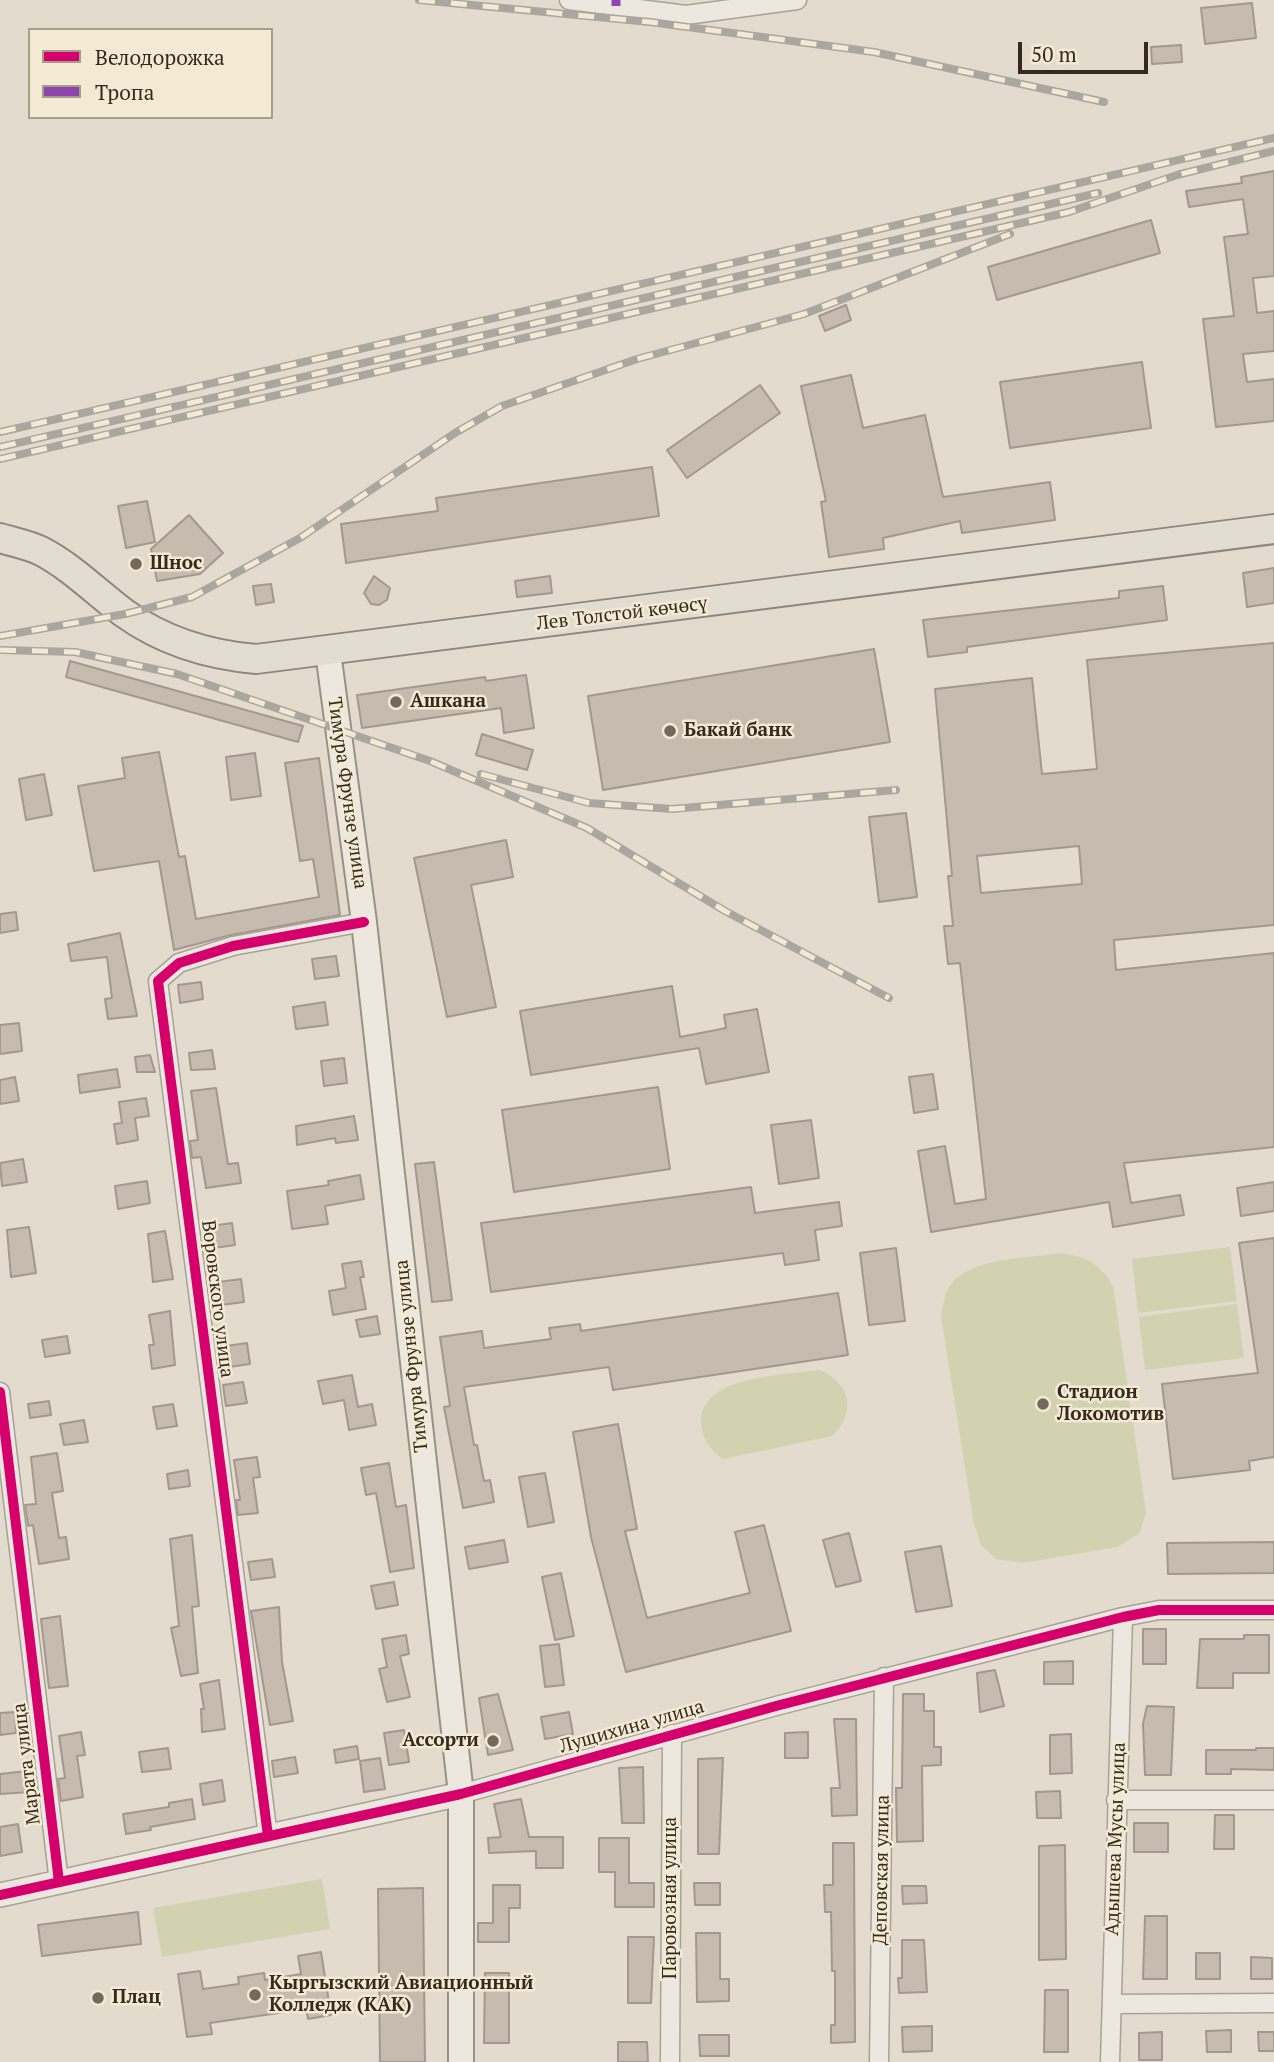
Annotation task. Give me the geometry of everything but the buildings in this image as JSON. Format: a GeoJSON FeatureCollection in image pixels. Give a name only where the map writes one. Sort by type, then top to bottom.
{"type":"FeatureCollection","features":[{"type":"Feature","properties":{"kind":"main road","name":"Лев Толстой көчөсү"},"geometry":{"type":"LineString","coordinates":[[0,538],[41,551],[92,585],[125,614],[165,637],[221,656],[256,659],[328,652],[1274,529]]}},
{"type":"Feature","properties":{"kind":"main road","name":"Тимура Фрунзе улица"},"geometry":{"type":"LineString","coordinates":[[328,652],[364,922],[461,1794],[461,2062]]}},
{"type":"Feature","properties":{"kind":"street"},"geometry":{"type":"LineString","coordinates":[[569,0],[616,3],[686,15],[797,0]]}},
{"type":"Feature","properties":{"kind":"street","name":"Воровского улица"},"geometry":{"type":"LineString","coordinates":[[268,1836],[158,981],[178,963],[233,946],[364,922]]}},
{"type":"Feature","properties":{"kind":"street","name":"Марата улица"},"geometry":{"type":"LineString","coordinates":[[0,1392],[59,1882]]}},
{"type":"Feature","properties":{"kind":"street","name":"Лущихина улица"},"geometry":{"type":"LineString","coordinates":[[0,1895],[461,1794],[672,1734],[1123,1617],[1159,1610],[1274,1611]]}},
{"type":"Feature","properties":{"kind":"street","name":"Адышева Мусы улица"},"geometry":{"type":"LineString","coordinates":[[1110,2062],[1123,1617]]}},
{"type":"Feature","properties":{"kind":"street","name":"Деповская улица"},"geometry":{"type":"LineString","coordinates":[[879,2062],[884,1678]]}},
{"type":"Feature","properties":{"kind":"street","name":"Паровозная улица"},"geometry":{"type":"LineString","coordinates":[[670,2062],[672,1734]]}},
{"type":"Feature","properties":{"kind":"street"},"geometry":{"type":"LineString","coordinates":[[1116,1800],[1274,1800]]}},
{"type":"Feature","properties":{"kind":"street"},"geometry":{"type":"LineString","coordinates":[[1112,2004],[1274,2003]]}},
{"type":"Feature","properties":{"kind":"green space"},"geometry":{"type":"Polygon","coordinates":[[[1230,1247],[1237,1301],[1138,1313],[1132,1259],[1230,1247]]]}},
{"type":"Feature","properties":{"kind":"green space","name":"Стадион Локомотив"},"geometry":{"type":"Polygon","coordinates":[[[1058,1253],[1076,1256],[1097,1266],[1113,1286],[1146,1513],[1139,1534],[1117,1547],[1023,1563],[996,1559],[981,1545],[974,1524],[941,1316],[948,1289],[968,1271],[998,1261],[1058,1253]]]}},
{"type":"Feature","properties":{"kind":"green space"},"geometry":{"type":"Polygon","coordinates":[[[1237,1304],[1244,1358],[1145,1370],[1139,1317],[1237,1304]]]}},
{"type":"Feature","properties":{"kind":"green space"},"geometry":{"type":"Polygon","coordinates":[[[819,1370],[838,1382],[847,1399],[845,1418],[832,1436],[723,1459],[708,1444],[701,1423],[705,1407],[714,1395],[746,1380],[819,1370]]]}},
{"type":"Feature","properties":{"kind":"green space"},"geometry":{"type":"Polygon","coordinates":[[[322,1879],[330,1929],[162,1957],[153,1908],[322,1879]]]}},
{"type":"Feature","properties":{"kind":"railway"},"geometry":{"type":"LineString","coordinates":[[419,0],[650,22],[874,52],[1104,102]]}},
{"type":"Feature","properties":{"kind":"railway"},"geometry":{"type":"LineString","coordinates":[[0,432],[1274,138]]}},
{"type":"Feature","properties":{"kind":"railway"},"geometry":{"type":"LineString","coordinates":[[0,459],[1069,212],[1177,175],[1274,151]]}},
{"type":"Feature","properties":{"kind":"railway"},"geometry":{"type":"LineString","coordinates":[[0,447],[1098,193]]}},
{"type":"Feature","properties":{"kind":"railway"},"geometry":{"type":"LineString","coordinates":[[0,636],[125,614],[192,597],[300,538],[455,433],[502,406],[637,359],[804,314],[1010,234]]}},
{"type":"Feature","properties":{"kind":"railway"},"geometry":{"type":"LineString","coordinates":[[0,650],[75,652],[177,674],[430,761],[587,828],[725,911],[889,998]]}},
{"type":"Feature","properties":{"kind":"railway"},"geometry":{"type":"LineString","coordinates":[[481,774],[589,803],[672,809],[896,790]]}},
{"type":"Feature","properties":{"kind":"marked path"},"geometry":{"type":"LineString","coordinates":[[616,0],[616,6]]}},
{"type":"Feature","properties":{"kind":"cycle path"},"geometry":{"type":"LineString","coordinates":[[268,1836],[158,981],[179,963],[233,946],[364,922]]}},
{"type":"Feature","properties":{"kind":"cycle path"},"geometry":{"type":"LineString","coordinates":[[0,1392],[59,1882]]}},
{"type":"Feature","properties":{"kind":"cycle path"},"geometry":{"type":"LineString","coordinates":[[0,1895],[461,1794],[776,1706],[1123,1617],[1159,1610],[1274,1610]]}},
{"type":"Feature","properties":{"kind":"place","name":"Шнос"},"geometry":{"type":"Point","coordinates":[136,564]}},
{"type":"Feature","properties":{"kind":"place","name":"Ашкана"},"geometry":{"type":"Point","coordinates":[396,702]}},
{"type":"Feature","properties":{"kind":"place","name":"Бакай банк"},"geometry":{"type":"Point","coordinates":[670,731]}},
{"type":"Feature","properties":{"kind":"place","name":"Стадион Локомотив"},"geometry":{"type":"Point","coordinates":[1043,1404]}},
{"type":"Feature","properties":{"kind":"place","name":"Ассорти"},"geometry":{"type":"Point","coordinates":[493,1741]}},
{"type":"Feature","properties":{"kind":"place","name":"Кыргызский Авиационный Колледж (КАК)"},"geometry":{"type":"Point","coordinates":[255,1995]}},
{"type":"Feature","properties":{"kind":"place","name":"Плац"},"geometry":{"type":"Point","coordinates":[98,1998]}}]}
